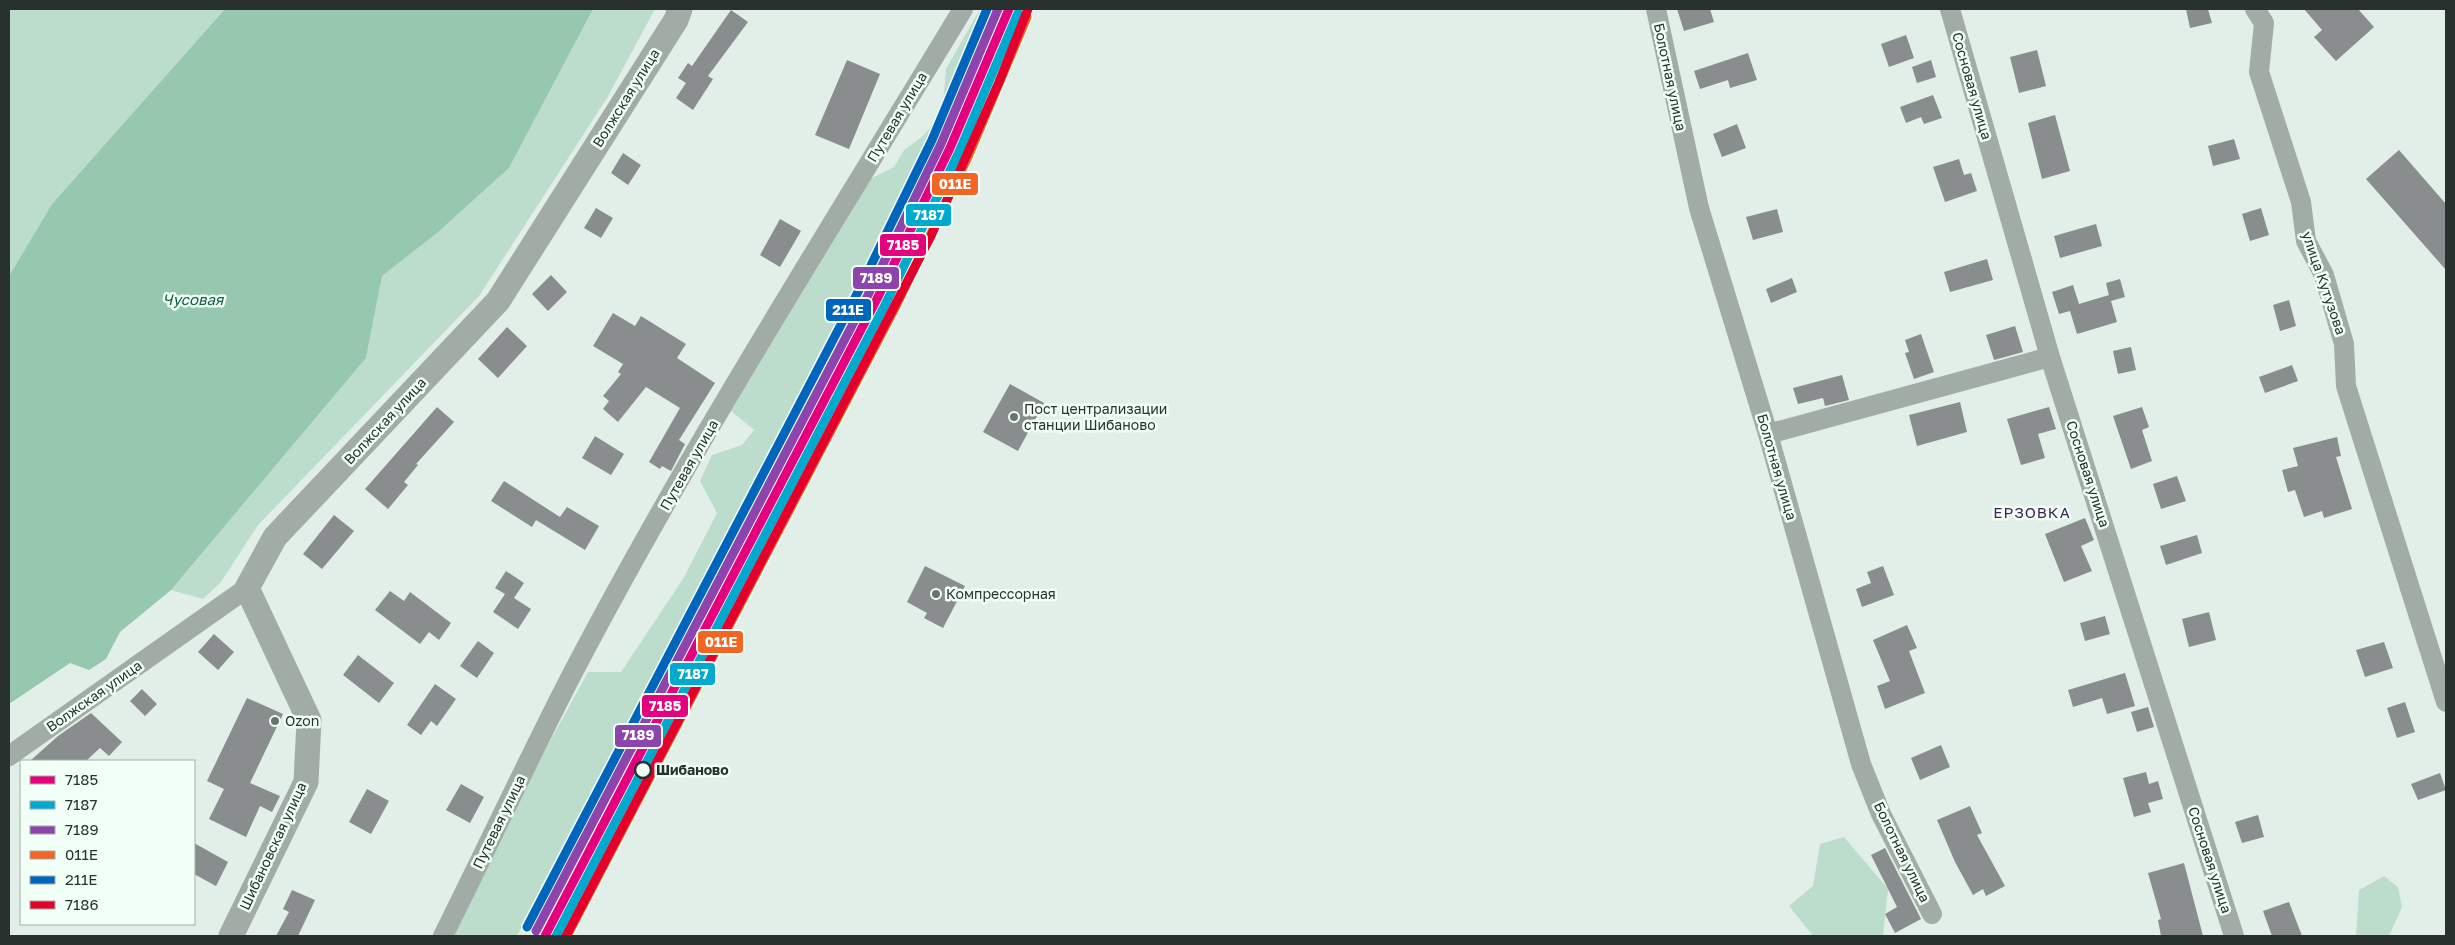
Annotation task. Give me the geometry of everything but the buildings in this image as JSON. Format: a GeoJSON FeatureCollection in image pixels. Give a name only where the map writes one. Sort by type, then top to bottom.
{"type":"FeatureCollection","features":[{"type":"Feature","properties":{"kind":"street","name":"Волжская улица"},"geometry":{"type":"LineString","coordinates":[[9,756],[247,588],[275,537],[498,301],[676,20],[680,9]]}},
{"type":"Feature","properties":{"kind":"street","name":"Путевая улица"},"geometry":{"type":"LineString","coordinates":[[443,936],[568,682],[634,562],[703,439],[963,9]]}},
{"type":"Feature","properties":{"kind":"street","name":"Болотная улица"},"geometry":{"type":"LineString","coordinates":[[1656,9],[1699,208],[1768,434],[1861,764],[1882,814],[1932,914]]}},
{"type":"Feature","properties":{"kind":"street","name":"Сосновая улица"},"geometry":{"type":"LineString","coordinates":[[1950,9],[2050,357],[2234,936]]}},
{"type":"Feature","properties":{"kind":"street","name":"улица Кутузова"},"geometry":{"type":"LineString","coordinates":[[2255,9],[2264,24],[2259,72],[2301,202],[2306,240],[2324,276],[2344,344],[2346,386],[2446,702]]}},
{"type":"Feature","properties":{"kind":"street"},"geometry":{"type":"LineString","coordinates":[[1768,434],[2050,357]]}},
{"type":"Feature","properties":{"kind":"street","name":"Шибановская улица"},"geometry":{"type":"LineString","coordinates":[[231,936],[306,782],[309,720],[247,588]]}},
{"type":"Feature","properties":{"kind":"shaded area"},"geometry":{"type":"Polygon","coordinates":[[[9,9],[225,9],[52,204],[9,276],[9,9]]]}},
{"type":"Feature","properties":{"kind":"shaded area"},"geometry":{"type":"Polygon","coordinates":[[[593,9],[655,9],[607,98],[479,296],[258,525],[221,582],[203,599],[171,590],[366,358],[382,276],[437,233],[509,168],[593,9]]]}},
{"type":"Feature","properties":{"kind":"shaded area"},"geometry":{"type":"Polygon","coordinates":[[[980,9],[995,9],[936,155],[757,478],[517,936],[451,936],[502,829],[588,672],[621,672],[683,579],[717,513],[700,481],[712,455],[742,445],[754,430],[731,411],[798,294],[870,179],[894,167],[904,150],[923,136],[942,114],[946,69],[980,9]]]}},
{"type":"Feature","properties":{"kind":"shaded area"},"geometry":{"type":"Polygon","coordinates":[[[1844,837],[1888,889],[1883,936],[1813,936],[1789,906],[1813,886],[1820,844],[1844,837]]]}},
{"type":"Feature","properties":{"kind":"shaded area"},"geometry":{"type":"Polygon","coordinates":[[[2384,876],[2398,887],[2402,907],[2389,936],[2356,936],[2359,890],[2384,876]]]}},
{"type":"Feature","properties":{"kind":"water","name":"Чусовая"},"geometry":{"type":"Polygon","coordinates":[[[225,9],[593,9],[509,168],[437,233],[382,276],[366,358],[171,590],[120,632],[106,659],[89,670],[70,663],[9,704],[9,276],[52,204],[225,9]]]}},
{"type":"Feature","properties":{"kind":"transit line","name":"211Е"},"geometry":{"type":"LineString","coordinates":[[527,927],[859,290],[932,140],[987,9]]}},
{"type":"Feature","properties":{"kind":"transit line","name":"7189"},"geometry":{"type":"LineString","coordinates":[[536,931],[868,295],[941,144],[998,9]]}},
{"type":"Feature","properties":{"kind":"transit line","name":"7185"},"geometry":{"type":"LineString","coordinates":[[545,936],[877,299],[950,148],[1009,9]]}},
{"type":"Feature","properties":{"kind":"transit line","name":"7186"},"geometry":{"type":"LineString","coordinates":[[566,936],[931,236],[999,82],[1028,9]]}},
{"type":"Feature","properties":{"kind":"transit line","name":"7187"},"geometry":{"type":"LineString","coordinates":[[556,936],[886,303],[959,152],[1018,13]]}},
{"type":"Feature","properties":{"kind":"transit line","name":"011Е"},"geometry":{"type":"LineString","coordinates":[[567,936],[895,308],[968,157],[1027,17]]}},
{"type":"Feature","properties":{"kind":"place","name":"Пост централизации станции Шибаново"},"geometry":{"type":"Point","coordinates":[1014,417]}},
{"type":"Feature","properties":{"kind":"place","name":"Компрессорная"},"geometry":{"type":"Point","coordinates":[936,594]}},
{"type":"Feature","properties":{"kind":"place","name":"Ozon"},"geometry":{"type":"Point","coordinates":[275,721]}},
{"type":"Feature","properties":{"kind":"place","name":"Шибаново"},"geometry":{"type":"Point","coordinates":[643,770]}},
{"type":"Feature","properties":{"kind":"district","name":"ЕРЗОВКА"},"geometry":{"type":"Point","coordinates":[2032,513]}}]}
